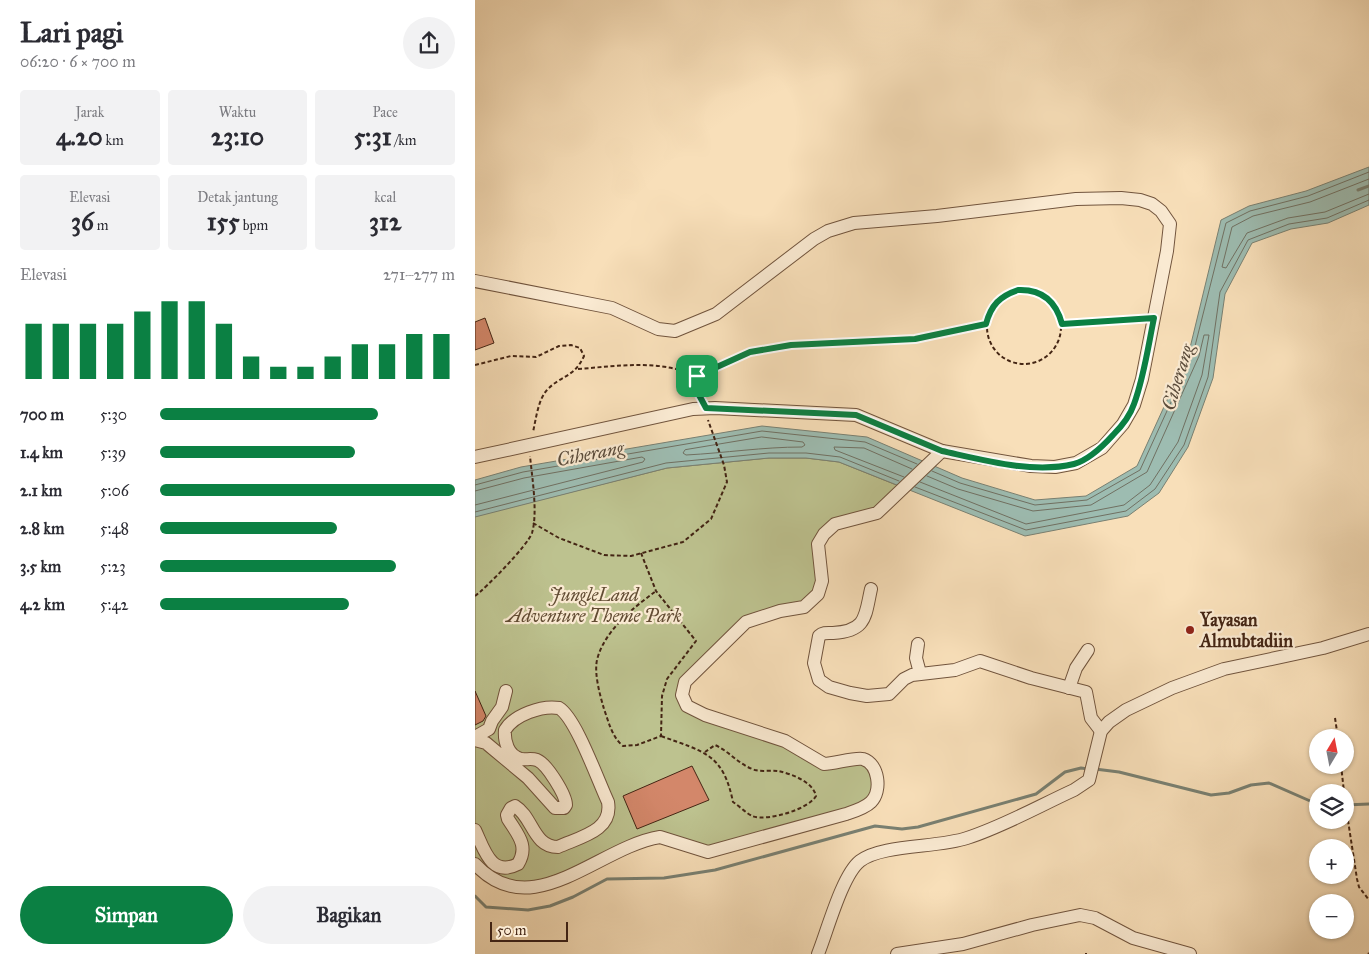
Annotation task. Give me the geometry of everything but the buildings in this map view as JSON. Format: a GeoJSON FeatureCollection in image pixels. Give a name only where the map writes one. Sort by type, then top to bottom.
{"type":"FeatureCollection","features":[{"type":"Feature","properties":{"kind":"street"},"geometry":{"type":"LineString","coordinates":[[475,281],[612,308],[658,329],[675,331],[716,314],[814,239],[854,223],[937,216],[1076,199],[1121,198],[1152,204],[1161,211],[1170,224],[1167,251],[1154,318],[1134,405],[1123,424],[1102,448],[1076,464],[1055,466],[1010,464],[942,451],[856,415],[707,413],[693,409],[475,457]]}},
{"type":"Feature","properties":{"kind":"street"},"geometry":{"type":"LineString","coordinates":[[475,864],[489,880],[504,885],[536,888],[572,875],[619,851],[652,838],[659,837],[708,852],[847,814],[873,801],[878,789],[877,775],[866,760],[860,758],[824,764],[785,741],[705,716],[687,706],[682,695],[685,682],[746,622],[804,607],[819,594],[822,581],[818,544],[823,534],[835,524],[877,513],[942,451]]}},
{"type":"Feature","properties":{"kind":"street"},"geometry":{"type":"LineString","coordinates":[[871,589],[867,614],[859,626],[850,631],[824,633],[819,636],[814,663],[819,680],[838,691],[879,696],[889,694],[904,679],[920,673],[955,670],[972,662],[986,661],[1031,678],[1087,693],[1091,718],[1101,731]]}},
{"type":"Feature","properties":{"kind":"street"},"geometry":{"type":"LineString","coordinates":[[818,954],[843,886],[860,860],[872,855],[902,849],[947,844],[968,838],[1074,790],[1087,782],[1101,731],[1109,722],[1127,710],[1199,677],[1223,669],[1323,648],[1369,634]]}},
{"type":"Feature","properties":{"kind":"street"},"geometry":{"type":"LineString","coordinates":[[918,644],[916,658],[920,673]]}},
{"type":"Feature","properties":{"kind":"street"},"geometry":{"type":"LineString","coordinates":[[1069,688],[1076,668],[1089,650]]}},
{"type":"Feature","properties":{"kind":"street"},"geometry":{"type":"LineString","coordinates":[[475,830],[489,860],[497,866],[507,868],[518,864],[524,849],[524,844],[508,819],[507,814],[511,808],[515,806],[522,810],[541,842],[553,847],[558,847],[603,826],[609,814],[608,802],[577,732],[570,719],[559,708],[538,709],[514,720],[505,730],[505,740],[510,751],[516,757],[535,760],[543,764],[565,797],[566,805],[559,810],[528,778],[486,744],[475,738],[489,729],[492,721],[500,712],[506,691]]}},
{"type":"Feature","properties":{"kind":"street"},"geometry":{"type":"LineString","coordinates":[[897,954],[963,944],[1032,925],[1080,915],[1095,918],[1133,938],[1190,954]]}},
{"type":"Feature","properties":{"kind":"path"},"geometry":{"type":"LineString","coordinates":[[1018,290],[1030,290],[1042,294],[1052,301],[1059,312],[1062,324],[1061,336],[1056,347],[1047,356],[1036,362],[1024,364],[1012,362],[1001,356],[990,342],[986,324],[989,311],[1001,297],[1018,290]]}},
{"type":"Feature","properties":{"kind":"path"},"geometry":{"type":"LineString","coordinates":[[1062,324],[1154,318]]}},
{"type":"Feature","properties":{"kind":"path"},"geometry":{"type":"LineString","coordinates":[[475,596],[489,586],[532,535],[533,498],[529,444],[542,398],[547,390],[578,369],[650,363],[684,370],[697,376],[750,352],[791,345],[915,339],[986,324]]}},
{"type":"Feature","properties":{"kind":"path"},"geometry":{"type":"LineString","coordinates":[[475,365],[511,356],[536,357],[559,346],[571,345],[580,348],[584,356],[578,369]]}},
{"type":"Feature","properties":{"kind":"path"},"geometry":{"type":"LineString","coordinates":[[533,523],[559,538],[604,555],[631,556],[683,542],[711,519],[727,482],[724,465],[699,395],[697,376]]}},
{"type":"Feature","properties":{"kind":"path"},"geometry":{"type":"LineString","coordinates":[[641,553],[656,591],[696,641],[667,679],[662,696],[661,736]]}},
{"type":"Feature","properties":{"kind":"path"},"geometry":{"type":"LineString","coordinates":[[656,591],[634,607],[605,639],[597,661],[599,693],[615,740],[623,746],[630,746],[661,736],[705,752],[722,767],[729,783],[733,802],[752,816],[765,819],[776,816],[808,804],[816,796],[815,789],[809,784],[778,771],[755,770],[741,763],[723,748],[715,745],[705,752]]}},
{"type":"Feature","properties":{"kind":"path"},"geometry":{"type":"LineString","coordinates":[[1335,718],[1337,729]]}},
{"type":"Feature","properties":{"kind":"path"},"geometry":{"type":"LineString","coordinates":[[1349,829],[1359,887],[1369,900]]}},
{"type":"Feature","properties":{"kind":"green space","name":"JungleLand Adventure Theme Park"},"geometry":{"type":"Polygon","coordinates":[[[769,458],[806,458],[839,462],[904,488],[877,513],[824,534],[822,581],[804,607],[746,622],[685,682],[687,706],[811,758],[871,764],[872,801],[708,852],[660,837],[519,888],[475,864],[475,516],[667,468],[769,458]]]}},
{"type":"Feature","properties":{"kind":"water"},"geometry":{"type":"Polygon","coordinates":[[[1369,167],[1369,205],[1328,223],[1291,229],[1252,243],[1225,294],[1213,378],[1188,447],[1159,493],[1128,516],[1025,536],[839,462],[806,458],[769,458],[667,468],[475,517],[475,480],[521,467],[762,426],[867,437],[962,478],[1035,500],[1086,496],[1137,466],[1189,352],[1221,220],[1249,206],[1306,191],[1369,167]]]}},
{"type":"Feature","properties":{"kind":"waterway","name":"Ciherang"},"geometry":{"type":"LineString","coordinates":[[1358,190],[1369,186]]}},
{"type":"Feature","properties":{"kind":"waterway"},"geometry":{"type":"LineString","coordinates":[[475,896],[486,907],[528,910],[550,906],[573,897],[607,879],[664,878],[715,870],[875,826],[902,829],[918,827],[1036,794],[1065,772],[1081,768],[1088,769]]}},
{"type":"Feature","properties":{"kind":"waterway"},"geometry":{"type":"LineString","coordinates":[[1095,769],[1119,772],[1211,795],[1229,793],[1251,785],[1269,783],[1309,800]]}},
{"type":"Feature","properties":{"kind":"waterway"},"geometry":{"type":"LineString","coordinates":[[1354,805],[1369,804]]}},
{"type":"Feature","properties":{"kind":"place","name":"Yayasan Almubtadiin"},"geometry":{"type":"Point","coordinates":[1190,630]}},
{"type":"Feature","properties":{"kind":"route"},"geometry":{"type":"LineString","coordinates":[[1018,290],[1030,290],[1042,294],[1052,301],[1059,312],[1062,324],[1154,318],[1134,405],[1123,424],[1102,448],[1076,464],[1031,466],[1010,464],[942,451],[856,415],[706,408],[699,395],[697,376],[750,352],[791,345],[915,339],[986,324],[989,311],[996,301],[1006,294],[1018,290]]}}]}
